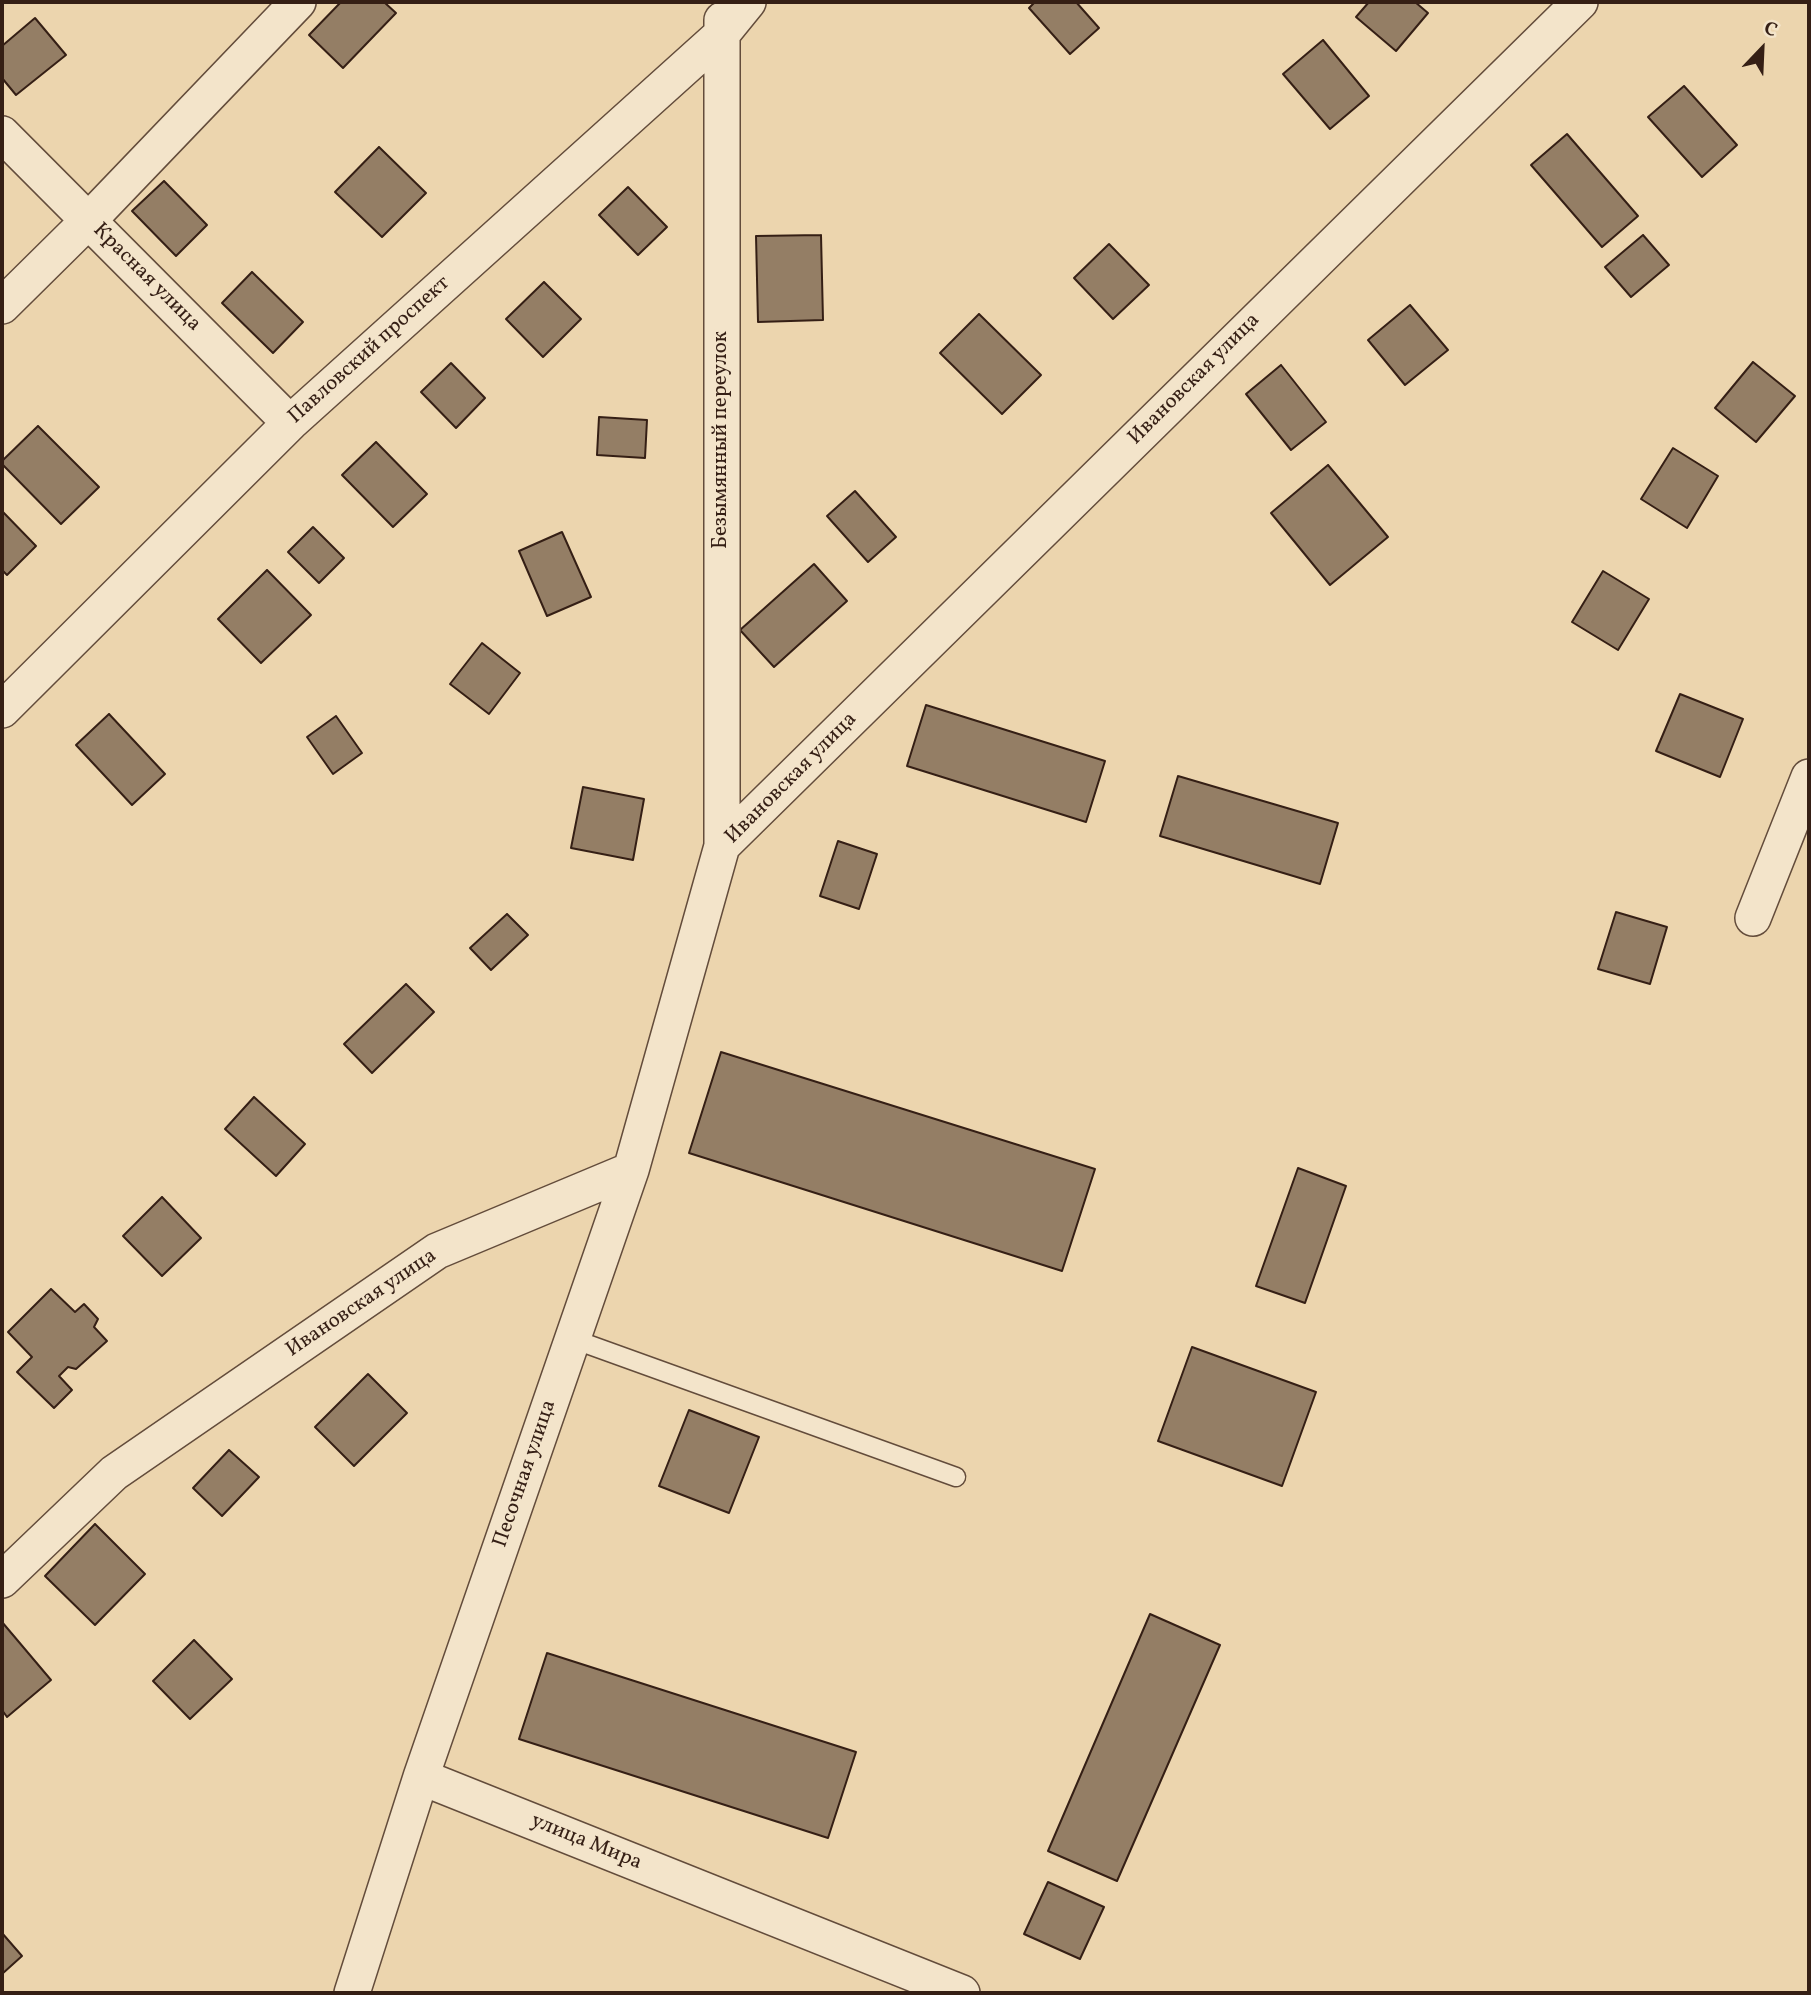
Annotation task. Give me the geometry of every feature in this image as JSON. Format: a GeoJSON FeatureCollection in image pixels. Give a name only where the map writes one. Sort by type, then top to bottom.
{"type":"FeatureCollection","features":[{"type":"Feature","properties":{"kind":"street"},"geometry":{"type":"LineString","coordinates":[[2,306],[298,2]]}},
{"type":"Feature","properties":{"kind":"street","name":"Павловский проспект"},"geometry":{"type":"LineString","coordinates":[[2,710],[290,423],[722,18],[748,2]]}},
{"type":"Feature","properties":{"kind":"street","name":"Ивановская улица"},"geometry":{"type":"LineString","coordinates":[[2,1580],[114,1473],[437,1251],[631,1170],[722,846],[1580,2]]}},
{"type":"Feature","properties":{"kind":"street","name":"Безымянный переулок"},"geometry":{"type":"LineString","coordinates":[[722,18],[722,846]]}},
{"type":"Feature","properties":{"kind":"street","name":"Красная улица"},"geometry":{"type":"LineString","coordinates":[[2,134],[290,423]]}},
{"type":"Feature","properties":{"kind":"street"},"geometry":{"type":"LineString","coordinates":[[1753,918],[1809,777]]}},
{"type":"Feature","properties":{"kind":"street","name":"Песочная улица"},"geometry":{"type":"LineString","coordinates":[[421,1777],[631,1170]]}},
{"type":"Feature","properties":{"kind":"street"},"geometry":{"type":"LineString","coordinates":[[352,1993],[421,1777]]}},
{"type":"Feature","properties":{"kind":"street","name":"улица Мира"},"geometry":{"type":"LineString","coordinates":[[421,1777],[962,1993]]}},
{"type":"Feature","properties":{"kind":"lane"},"geometry":{"type":"LineString","coordinates":[[573,1339],[956,1477]]}},
{"type":"Feature","properties":{"kind":"building"},"geometry":{"type":"Polygon","coordinates":[[[341,2],[384,2],[396,13],[343,68],[309,35],[341,2]]]}},
{"type":"Feature","properties":{"kind":"building"},"geometry":{"type":"Polygon","coordinates":[[[1035,2],[1076,2],[1099,28],[1070,54],[1029,8],[1035,2]]]}},
{"type":"Feature","properties":{"kind":"building"},"geometry":{"type":"Polygon","coordinates":[[[1369,2],[1415,2],[1428,13],[1396,51],[1356,17],[1369,2]]]}},
{"type":"Feature","properties":{"kind":"building"},"geometry":{"type":"Polygon","coordinates":[[[35,18],[66,55],[16,95],[2,78],[2,46],[35,18]]]}},
{"type":"Feature","properties":{"kind":"building"},"geometry":{"type":"Polygon","coordinates":[[[1323,40],[1369,96],[1330,129],[1283,74],[1323,40]]]}},
{"type":"Feature","properties":{"kind":"building"},"geometry":{"type":"Polygon","coordinates":[[[1684,86],[1737,145],[1702,177],[1648,117],[1684,86]]]}},
{"type":"Feature","properties":{"kind":"building"},"geometry":{"type":"Polygon","coordinates":[[[1567,134],[1638,216],[1602,247],[1531,165],[1567,134]]]}},
{"type":"Feature","properties":{"kind":"building"},"geometry":{"type":"Polygon","coordinates":[[[379,147],[426,193],[382,237],[335,192],[379,147]]]}},
{"type":"Feature","properties":{"kind":"building"},"geometry":{"type":"Polygon","coordinates":[[[164,181],[207,225],[176,256],[132,211],[164,181]]]}},
{"type":"Feature","properties":{"kind":"building"},"geometry":{"type":"Polygon","coordinates":[[[628,187],[667,227],[638,255],[599,215],[628,187]]]}},
{"type":"Feature","properties":{"kind":"building"},"geometry":{"type":"Polygon","coordinates":[[[821,235],[823,320],[758,322],[756,236],[821,235]]]}},
{"type":"Feature","properties":{"kind":"building"},"geometry":{"type":"Polygon","coordinates":[[[1643,235],[1669,265],[1631,297],[1605,267],[1643,235]]]}},
{"type":"Feature","properties":{"kind":"building"},"geometry":{"type":"Polygon","coordinates":[[[1109,244],[1149,285],[1113,319],[1074,278],[1109,244]]]}},
{"type":"Feature","properties":{"kind":"building"},"geometry":{"type":"Polygon","coordinates":[[[252,272],[303,322],[273,353],[222,303],[252,272]]]}},
{"type":"Feature","properties":{"kind":"building"},"geometry":{"type":"Polygon","coordinates":[[[544,282],[581,319],[543,357],[506,319],[544,282]]]}},
{"type":"Feature","properties":{"kind":"building"},"geometry":{"type":"Polygon","coordinates":[[[1410,305],[1448,350],[1405,385],[1368,340],[1410,305]]]}},
{"type":"Feature","properties":{"kind":"building"},"geometry":{"type":"Polygon","coordinates":[[[979,314],[1041,375],[1002,414],[940,353],[979,314]]]}},
{"type":"Feature","properties":{"kind":"building"},"geometry":{"type":"Polygon","coordinates":[[[1753,362],[1795,396],[1756,442],[1715,408],[1753,362]]]}},
{"type":"Feature","properties":{"kind":"building"},"geometry":{"type":"Polygon","coordinates":[[[451,363],[485,398],[456,428],[421,392],[451,363]]]}},
{"type":"Feature","properties":{"kind":"building"},"geometry":{"type":"Polygon","coordinates":[[[1281,365],[1326,422],[1291,450],[1246,394],[1281,365]]]}},
{"type":"Feature","properties":{"kind":"building"},"geometry":{"type":"Polygon","coordinates":[[[599,417],[647,420],[645,458],[597,455],[599,417]]]}},
{"type":"Feature","properties":{"kind":"building"},"geometry":{"type":"Polygon","coordinates":[[[38,426],[99,487],[61,524],[2,464],[38,426]]]}},
{"type":"Feature","properties":{"kind":"building"},"geometry":{"type":"Polygon","coordinates":[[[376,442],[427,494],[393,527],[342,475],[376,442]]]}},
{"type":"Feature","properties":{"kind":"building"},"geometry":{"type":"Polygon","coordinates":[[[1673,448],[1718,476],[1687,528],[1641,499],[1673,448]]]}},
{"type":"Feature","properties":{"kind":"building"},"geometry":{"type":"Polygon","coordinates":[[[1328,465],[1388,537],[1330,585],[1271,513],[1328,465]]]}},
{"type":"Feature","properties":{"kind":"building"},"geometry":{"type":"Polygon","coordinates":[[[855,491],[896,537],[868,562],[827,516],[855,491]]]}},
{"type":"Feature","properties":{"kind":"building"},"geometry":{"type":"Polygon","coordinates":[[[2,511],[36,546],[7,575],[2,570],[2,511]]]}},
{"type":"Feature","properties":{"kind":"building"},"geometry":{"type":"Polygon","coordinates":[[[313,527],[344,558],[319,583],[288,552],[313,527]]]}},
{"type":"Feature","properties":{"kind":"building"},"geometry":{"type":"Polygon","coordinates":[[[562,532],[591,597],[547,616],[519,551],[562,532]]]}},
{"type":"Feature","properties":{"kind":"building"},"geometry":{"type":"Polygon","coordinates":[[[814,564],[847,601],[774,667],[740,630],[814,564]]]}},
{"type":"Feature","properties":{"kind":"building"},"geometry":{"type":"Polygon","coordinates":[[[267,570],[311,615],[261,663],[218,619],[267,570]]]}},
{"type":"Feature","properties":{"kind":"building"},"geometry":{"type":"Polygon","coordinates":[[[1603,571],[1649,599],[1618,650],[1572,622],[1603,571]]]}},
{"type":"Feature","properties":{"kind":"building"},"geometry":{"type":"Polygon","coordinates":[[[482,643],[520,673],[489,714],[450,684],[482,643]]]}},
{"type":"Feature","properties":{"kind":"building"},"geometry":{"type":"Polygon","coordinates":[[[1680,694],[1743,719],[1720,777],[1656,751],[1680,694]]]}},
{"type":"Feature","properties":{"kind":"building"},"geometry":{"type":"Polygon","coordinates":[[[926,705],[1105,761],[1086,822],[907,766],[926,705]]]}},
{"type":"Feature","properties":{"kind":"building"},"geometry":{"type":"Polygon","coordinates":[[[109,714],[165,774],[132,805],[76,745],[109,714]]]}},
{"type":"Feature","properties":{"kind":"building"},"geometry":{"type":"Polygon","coordinates":[[[336,716],[362,753],[333,774],[307,737],[336,716]]]}},
{"type":"Feature","properties":{"kind":"building"},"geometry":{"type":"Polygon","coordinates":[[[1178,776],[1338,823],[1320,884],[1160,836],[1178,776]]]}},
{"type":"Feature","properties":{"kind":"building"},"geometry":{"type":"Polygon","coordinates":[[[583,787],[644,799],[633,860],[571,848],[583,787]]]}},
{"type":"Feature","properties":{"kind":"building"},"geometry":{"type":"Polygon","coordinates":[[[838,841],[877,854],[859,909],[820,896],[838,841]]]}},
{"type":"Feature","properties":{"kind":"building"},"geometry":{"type":"Polygon","coordinates":[[[1616,912],[1667,927],[1650,984],[1598,969],[1616,912]]]}},
{"type":"Feature","properties":{"kind":"building"},"geometry":{"type":"Polygon","coordinates":[[[507,914],[528,935],[491,970],[470,948],[507,914]]]}},
{"type":"Feature","properties":{"kind":"building"},"geometry":{"type":"Polygon","coordinates":[[[406,984],[434,1012],[372,1073],[344,1044],[406,984]]]}},
{"type":"Feature","properties":{"kind":"building"},"geometry":{"type":"Polygon","coordinates":[[[721,1052],[1095,1169],[1062,1271],[689,1153],[721,1052]]]}},
{"type":"Feature","properties":{"kind":"building"},"geometry":{"type":"Polygon","coordinates":[[[254,1097],[305,1144],[276,1176],[225,1129],[254,1097]]]}},
{"type":"Feature","properties":{"kind":"building"},"geometry":{"type":"Polygon","coordinates":[[[1298,1168],[1346,1186],[1305,1303],[1256,1286],[1298,1168]]]}},
{"type":"Feature","properties":{"kind":"building"},"geometry":{"type":"Polygon","coordinates":[[[162,1197],[201,1238],[162,1276],[123,1236],[162,1197]]]}},
{"type":"Feature","properties":{"kind":"building"},"geometry":{"type":"Polygon","coordinates":[[[51,1289],[75,1312],[84,1304],[98,1319],[94,1327],[107,1341],[76,1369],[68,1367],[59,1376],[72,1390],[54,1408],[17,1372],[32,1357],[8,1332],[51,1289]]]}},
{"type":"Feature","properties":{"kind":"building"},"geometry":{"type":"Polygon","coordinates":[[[1192,1347],[1316,1392],[1282,1486],[1158,1441],[1192,1347]]]}},
{"type":"Feature","properties":{"kind":"building"},"geometry":{"type":"Polygon","coordinates":[[[368,1374],[407,1413],[354,1466],[315,1427],[368,1374]]]}},
{"type":"Feature","properties":{"kind":"building"},"geometry":{"type":"Polygon","coordinates":[[[689,1410],[759,1437],[729,1513],[659,1486],[689,1410]]]}},
{"type":"Feature","properties":{"kind":"building"},"geometry":{"type":"Polygon","coordinates":[[[229,1450],[259,1477],[222,1516],[193,1488],[229,1450]]]}},
{"type":"Feature","properties":{"kind":"building"},"geometry":{"type":"Polygon","coordinates":[[[95,1524],[145,1574],[95,1625],[45,1576],[95,1524]]]}},
{"type":"Feature","properties":{"kind":"building"},"geometry":{"type":"Polygon","coordinates":[[[1150,1614],[1220,1645],[1117,1881],[1048,1851],[1150,1614]]]}},
{"type":"Feature","properties":{"kind":"building"},"geometry":{"type":"Polygon","coordinates":[[[2,1622],[51,1680],[7,1717],[2,1710],[2,1622]]]}},
{"type":"Feature","properties":{"kind":"building"},"geometry":{"type":"Polygon","coordinates":[[[194,1640],[232,1679],[190,1719],[153,1681],[194,1640]]]}},
{"type":"Feature","properties":{"kind":"building"},"geometry":{"type":"Polygon","coordinates":[[[547,1653],[856,1752],[828,1838],[519,1739],[547,1653]]]}},
{"type":"Feature","properties":{"kind":"building"},"geometry":{"type":"Polygon","coordinates":[[[1048,1882],[1104,1907],[1080,1959],[1024,1934],[1048,1882]]]}},
{"type":"Feature","properties":{"kind":"building"},"geometry":{"type":"Polygon","coordinates":[[[2,1933],[22,1956],[2,1974],[2,1933]]]}}]}
